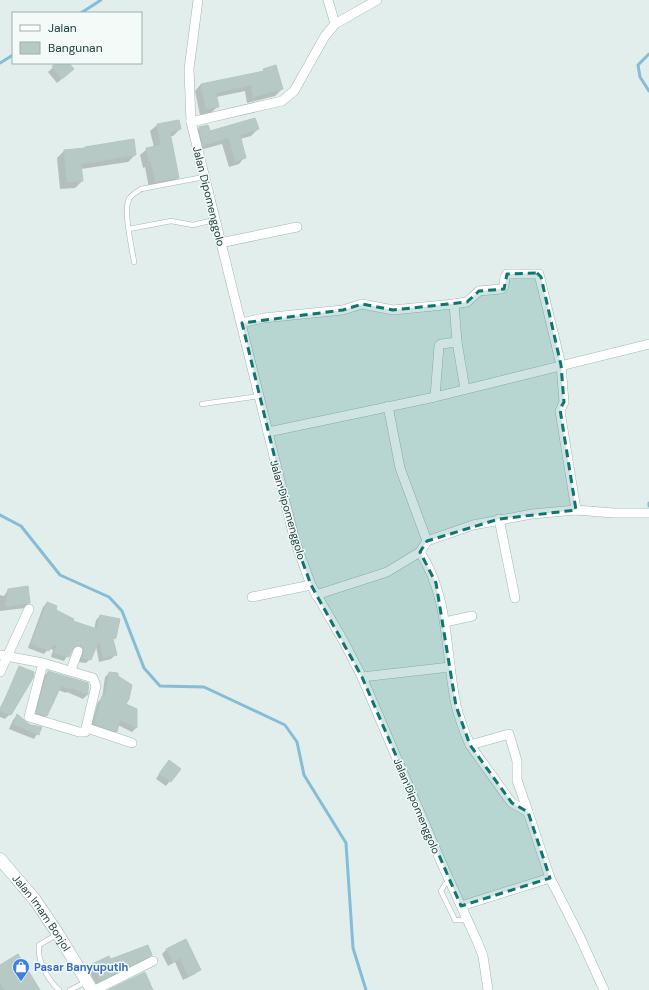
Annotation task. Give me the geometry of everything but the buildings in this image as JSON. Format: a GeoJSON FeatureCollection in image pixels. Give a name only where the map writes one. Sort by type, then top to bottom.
{"type":"FeatureCollection","features":[{"type":"Feature","properties":{"kind":"main road","name":"Jalan Imam Bonjol"},"geometry":{"type":"LineString","coordinates":[[0,859],[35,900],[91,987]]}},
{"type":"Feature","properties":{"kind":"street","name":"Jalan Dipomenggolo"},"geometry":{"type":"LineString","coordinates":[[198,0],[189,69],[191,122],[214,220],[242,323],[295,541],[311,585],[344,642],[362,677],[450,882],[468,920],[483,956],[488,990]]}},
{"type":"Feature","properties":{"kind":"street"},"geometry":{"type":"LineString","coordinates":[[328,0],[335,24]]}},
{"type":"Feature","properties":{"kind":"street"},"geometry":{"type":"LineString","coordinates":[[191,122],[270,104],[289,97],[325,36],[335,24],[376,0]]}},
{"type":"Feature","properties":{"kind":"street"},"geometry":{"type":"LineString","coordinates":[[220,243],[297,228]]}},
{"type":"Feature","properties":{"kind":"street"},"geometry":{"type":"LineString","coordinates":[[242,323],[263,318],[343,310],[362,304],[393,310],[467,302],[479,291],[502,289],[504,286],[505,276],[507,274],[539,274],[561,365],[564,402],[560,411],[576,510]]}},
{"type":"Feature","properties":{"kind":"street"},"geometry":{"type":"LineString","coordinates":[[454,304],[457,342],[465,389]]}},
{"type":"Feature","properties":{"kind":"street"},"geometry":{"type":"LineString","coordinates":[[435,397],[439,346],[441,344],[457,342]]}},
{"type":"Feature","properties":{"kind":"street"},"geometry":{"type":"LineString","coordinates":[[268,432],[435,397],[649,344]]}},
{"type":"Feature","properties":{"kind":"street"},"geometry":{"type":"LineString","coordinates":[[388,406],[400,468],[427,541]]}},
{"type":"Feature","properties":{"kind":"street"},"geometry":{"type":"LineString","coordinates":[[316,595],[387,572],[420,552],[427,541],[473,525],[499,519],[576,510],[613,513],[647,513]]}},
{"type":"Feature","properties":{"kind":"street"},"geometry":{"type":"LineString","coordinates":[[499,519],[515,598]]}},
{"type":"Feature","properties":{"kind":"street"},"geometry":{"type":"LineString","coordinates":[[420,552],[433,575],[445,622],[456,706],[470,745],[512,803],[528,812]]}},
{"type":"Feature","properties":{"kind":"street"},"geometry":{"type":"LineString","coordinates":[[252,597],[311,585]]}},
{"type":"Feature","properties":{"kind":"street"},"geometry":{"type":"LineString","coordinates":[[0,672],[4,655],[29,609]]}},
{"type":"Feature","properties":{"kind":"street"},"geometry":{"type":"LineString","coordinates":[[445,622],[472,616]]}},
{"type":"Feature","properties":{"kind":"street"},"geometry":{"type":"LineString","coordinates":[[71,670],[78,651]]}},
{"type":"Feature","properties":{"kind":"street"},"geometry":{"type":"LineString","coordinates":[[4,655],[43,663],[71,670],[93,678],[95,682],[85,732],[79,732],[29,717],[43,663]]}},
{"type":"Feature","properties":{"kind":"street"},"geometry":{"type":"LineString","coordinates":[[362,677],[450,667]]}},
{"type":"Feature","properties":{"kind":"street"},"geometry":{"type":"LineString","coordinates":[[87,728],[132,743]]}},
{"type":"Feature","properties":{"kind":"street"},"geometry":{"type":"LineString","coordinates":[[470,745],[509,734],[517,761],[517,780],[550,878],[579,935],[604,990]]}},
{"type":"Feature","properties":{"kind":"street"},"geometry":{"type":"LineString","coordinates":[[461,906],[550,878]]}},
{"type":"Feature","properties":{"kind":"street"},"geometry":{"type":"LineString","coordinates":[[91,987],[153,961]]}},
{"type":"Feature","properties":{"kind":"lane"},"geometry":{"type":"LineString","coordinates":[[134,262],[127,209],[129,199],[134,193],[142,189],[204,177]]}},
{"type":"Feature","properties":{"kind":"lane"},"geometry":{"type":"LineString","coordinates":[[130,229],[171,220],[193,225],[214,220]]}},
{"type":"Feature","properties":{"kind":"lane"},"geometry":{"type":"LineString","coordinates":[[202,404],[259,396]]}},
{"type":"Feature","properties":{"kind":"lane"},"geometry":{"type":"LineString","coordinates":[[450,882],[445,884],[441,891],[445,902],[455,920],[463,922],[468,920]]}},
{"type":"Feature","properties":{"kind":"lane"},"geometry":{"type":"LineString","coordinates":[[58,934],[39,946],[39,950],[42,966],[59,990]]}},
{"type":"Feature","properties":{"kind":"lane"},"geometry":{"type":"LineString","coordinates":[[70,990],[91,987]]}},
{"type":"Feature","properties":{"kind":"highlighted area"},"geometry":{"type":"Polygon","coordinates":[[[537,273],[541,277],[561,365],[564,402],[560,409],[576,510],[499,519],[427,541],[420,552],[436,583],[456,706],[470,745],[512,803],[528,812],[550,878],[461,906],[362,677],[311,585],[295,541],[242,323],[343,310],[362,304],[393,310],[467,302],[479,291],[504,289],[507,274],[537,273]]]}},
{"type":"Feature","properties":{"kind":"waterway"},"geometry":{"type":"LineString","coordinates":[[83,12],[101,0]]}},
{"type":"Feature","properties":{"kind":"waterway"},"geometry":{"type":"LineString","coordinates":[[649,54],[638,65],[640,77],[649,91]]}},
{"type":"Feature","properties":{"kind":"waterway"},"geometry":{"type":"LineString","coordinates":[[0,63],[12,56]]}},
{"type":"Feature","properties":{"kind":"waterway"},"geometry":{"type":"LineString","coordinates":[[0,515],[21,526],[60,575],[109,597],[122,611],[144,668],[160,686],[204,687],[285,725],[297,742],[304,775],[346,843],[353,948],[366,990]]}},
{"type":"Feature","properties":{"kind":"place","name":"Pasar Banyuputih"},"geometry":{"type":"Point","coordinates":[21,982]}}]}
